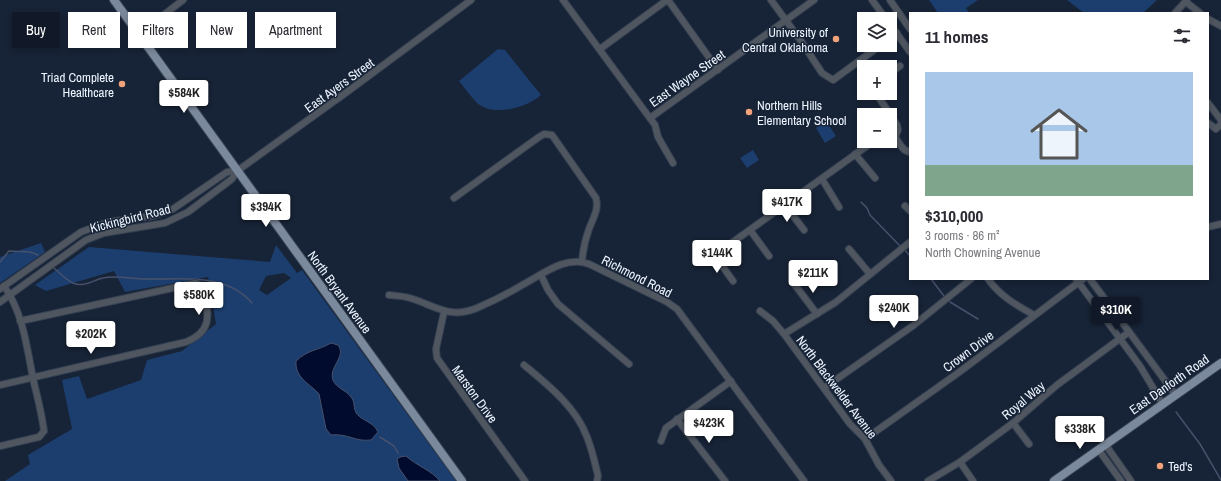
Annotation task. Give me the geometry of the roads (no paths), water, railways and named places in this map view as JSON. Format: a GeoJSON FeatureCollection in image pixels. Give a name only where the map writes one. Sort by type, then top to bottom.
{"type":"FeatureCollection","features":[{"type":"Feature","properties":{"kind":"main road","name":"North Bryant Avenue"},"geometry":{"type":"LineString","coordinates":[[114,0],[128,20]]}},
{"type":"Feature","properties":{"kind":"main road","name":"North Bryant Avenue"},"geometry":{"type":"LineString","coordinates":[[148,48],[462,481]]}},
{"type":"Feature","properties":{"kind":"main road","name":"East Danforth Road"},"geometry":{"type":"LineString","coordinates":[[1054,481],[1162,403],[1221,363]]}},
{"type":"Feature","properties":{"kind":"street"},"geometry":{"type":"LineString","coordinates":[[167,12],[183,0]]}},
{"type":"Feature","properties":{"kind":"street","name":"East Ayers Street"},"geometry":{"type":"LineString","coordinates":[[236,171],[348,92],[471,0]]}},
{"type":"Feature","properties":{"kind":"street"},"geometry":{"type":"LineString","coordinates":[[563,0],[655,124],[658,137],[673,163]]}},
{"type":"Feature","properties":{"kind":"street"},"geometry":{"type":"LineString","coordinates":[[600,49],[667,0],[718,70]]}},
{"type":"Feature","properties":{"kind":"street"},"geometry":{"type":"LineString","coordinates":[[771,0],[822,73],[833,80],[871,52]]}},
{"type":"Feature","properties":{"kind":"street","name":"East Wayne Street"},"geometry":{"type":"LineString","coordinates":[[650,118],[814,0]]}},
{"type":"Feature","properties":{"kind":"street"},"geometry":{"type":"LineString","coordinates":[[872,0],[881,12]]}},
{"type":"Feature","properties":{"kind":"street"},"geometry":{"type":"LineString","coordinates":[[890,0],[909,28]]}},
{"type":"Feature","properties":{"kind":"street"},"geometry":{"type":"LineString","coordinates":[[1177,12],[1186,1],[1199,12]]}},
{"type":"Feature","properties":{"kind":"street"},"geometry":{"type":"LineString","coordinates":[[1209,20],[1221,26]]}},
{"type":"Feature","properties":{"kind":"street"},"geometry":{"type":"LineString","coordinates":[[897,33],[909,51]]}},
{"type":"Feature","properties":{"kind":"street"},"geometry":{"type":"LineString","coordinates":[[1209,104],[1221,120]]}},
{"type":"Feature","properties":{"kind":"street"},"geometry":{"type":"LineString","coordinates":[[1209,124],[1216,129],[1221,124]]}},
{"type":"Feature","properties":{"kind":"street"},"geometry":{"type":"LineString","coordinates":[[454,198],[539,137],[544,134],[552,135],[596,198],[597,210],[588,230],[582,261]]}},
{"type":"Feature","properties":{"kind":"street"},"geometry":{"type":"LineString","coordinates":[[897,140],[904,150],[909,152]]}},
{"type":"Feature","properties":{"kind":"street"},"geometry":{"type":"LineString","coordinates":[[705,262],[864,148]]}},
{"type":"Feature","properties":{"kind":"street"},"geometry":{"type":"LineString","coordinates":[[855,154],[875,178]]}},
{"type":"Feature","properties":{"kind":"street","name":"Kickingbird Road"},"geometry":{"type":"LineString","coordinates":[[2,287],[80,232],[108,222],[153,216],[173,209],[227,172],[236,171]]}},
{"type":"Feature","properties":{"kind":"street","name":"Kickingbird Road"},"geometry":{"type":"LineString","coordinates":[[0,302],[86,240],[104,233],[166,223],[185,214],[232,179],[236,171]]}},
{"type":"Feature","properties":{"kind":"street"},"geometry":{"type":"LineString","coordinates":[[822,179],[839,206]]}},
{"type":"Feature","properties":{"kind":"street"},"geometry":{"type":"LineString","coordinates":[[785,205],[804,230]]}},
{"type":"Feature","properties":{"kind":"street"},"geometry":{"type":"LineString","coordinates":[[905,206],[909,210]]}},
{"type":"Feature","properties":{"kind":"street"},"geometry":{"type":"LineString","coordinates":[[1209,227],[1221,224]]}},
{"type":"Feature","properties":{"kind":"street"},"geometry":{"type":"LineString","coordinates":[[750,230],[769,256]]}},
{"type":"Feature","properties":{"kind":"street"},"geometry":{"type":"LineString","coordinates":[[784,334],[836,302],[905,246]]}},
{"type":"Feature","properties":{"kind":"street"},"geometry":{"type":"LineString","coordinates":[[849,249],[870,274]]}},
{"type":"Feature","properties":{"kind":"street"},"geometry":{"type":"LineString","coordinates":[[715,256],[734,281]]}},
{"type":"Feature","properties":{"kind":"street","name":"Richmond Road"},"geometry":{"type":"LineString","coordinates":[[389,295],[411,298],[444,312],[461,313],[478,308],[557,265],[582,261],[667,302],[677,309],[804,481]]}},
{"type":"Feature","properties":{"kind":"street"},"geometry":{"type":"LineString","coordinates":[[540,275],[558,304],[629,364]]}},
{"type":"Feature","properties":{"kind":"street"},"geometry":{"type":"LineString","coordinates":[[824,388],[914,325],[970,280]]}},
{"type":"Feature","properties":{"kind":"street"},"geometry":{"type":"LineString","coordinates":[[989,280],[998,292],[1008,300],[1034,315]]}},
{"type":"Feature","properties":{"kind":"street"},"geometry":{"type":"LineString","coordinates":[[1079,280],[1140,366],[1162,403]]}},
{"type":"Feature","properties":{"kind":"street","name":"Crown Drive"},"geometry":{"type":"LineString","coordinates":[[865,439],[952,377],[1079,280]]}},
{"type":"Feature","properties":{"kind":"street"},"geometry":{"type":"LineString","coordinates":[[1091,280],[1175,394]]}},
{"type":"Feature","properties":{"kind":"street"},"geometry":{"type":"LineString","coordinates":[[0,385],[193,339],[208,324],[208,316],[204,288],[196,283],[20,321]]}},
{"type":"Feature","properties":{"kind":"street"},"geometry":{"type":"LineString","coordinates":[[795,285],[817,314]]}},
{"type":"Feature","properties":{"kind":"street"},"geometry":{"type":"LineString","coordinates":[[0,446],[35,438],[43,434],[44,431],[44,424],[16,306],[10,294],[2,287]]}},
{"type":"Feature","properties":{"kind":"street","name":"North Blackwelder Avenue"},"geometry":{"type":"LineString","coordinates":[[760,311],[773,321],[784,334],[850,424],[865,439],[879,465],[891,481]]}},
{"type":"Feature","properties":{"kind":"street","name":"Marston Drive"},"geometry":{"type":"LineString","coordinates":[[444,312],[436,349],[437,358],[525,481]]}},
{"type":"Feature","properties":{"kind":"street","name":"Royal Way"},"geometry":{"type":"LineString","coordinates":[[928,481],[960,462],[1013,423],[1057,385],[1129,332]]}},
{"type":"Feature","properties":{"kind":"street"},"geometry":{"type":"LineString","coordinates":[[524,365],[566,404],[576,416],[588,437],[598,476],[597,481]]}},
{"type":"Feature","properties":{"kind":"street"},"geometry":{"type":"LineString","coordinates":[[661,441],[666,428],[731,381]]}},
{"type":"Feature","properties":{"kind":"street"},"geometry":{"type":"LineString","coordinates":[[678,419],[725,481]]}},
{"type":"Feature","properties":{"kind":"street"},"geometry":{"type":"LineString","coordinates":[[1013,423],[1029,444]]}},
{"type":"Feature","properties":{"kind":"street"},"geometry":{"type":"LineString","coordinates":[[1102,447],[1122,481]]}},
{"type":"Feature","properties":{"kind":"street"},"geometry":{"type":"LineString","coordinates":[[1102,447],[1131,481]]}},
{"type":"Feature","properties":{"kind":"street"},"geometry":{"type":"LineString","coordinates":[[960,462],[973,481]]}},
{"type":"Feature","properties":{"kind":"waterway"},"geometry":{"type":"LineString","coordinates":[[861,202],[867,208],[870,215],[901,247]]}},
{"type":"Feature","properties":{"kind":"waterway"},"geometry":{"type":"LineString","coordinates":[[904,249],[909,255]]}},
{"type":"Feature","properties":{"kind":"waterway"},"geometry":{"type":"LineString","coordinates":[[0,262],[9,251],[30,252],[38,255]]}},
{"type":"Feature","properties":{"kind":"waterway"},"geometry":{"type":"LineString","coordinates":[[54,268],[68,280],[81,285],[103,278],[114,277],[188,279],[216,282],[229,286],[241,293],[252,303]]}},
{"type":"Feature","properties":{"kind":"waterway"},"geometry":{"type":"LineString","coordinates":[[932,280],[944,296]]}},
{"type":"Feature","properties":{"kind":"waterway"},"geometry":{"type":"LineString","coordinates":[[950,302],[978,319]]}},
{"type":"Feature","properties":{"kind":"waterway"},"geometry":{"type":"LineString","coordinates":[[1176,412],[1200,444],[1221,480]]}},
{"type":"Feature","properties":{"kind":"waterway"},"geometry":{"type":"LineString","coordinates":[[380,437],[394,446],[398,453]]}},
{"type":"Feature","properties":{"kind":"place","name":"University of Central Oklahoma"},"geometry":{"type":"Point","coordinates":[836,39]}},
{"type":"Feature","properties":{"kind":"place","name":"Triad Complete Healthcare"},"geometry":{"type":"Point","coordinates":[122,84]}},
{"type":"Feature","properties":{"kind":"place","name":"Northern Hills Elementary School"},"geometry":{"type":"Point","coordinates":[749,112]}},
{"type":"Feature","properties":{"kind":"place","name":"Ted's"},"geometry":{"type":"Point","coordinates":[1160,466]}}]}
